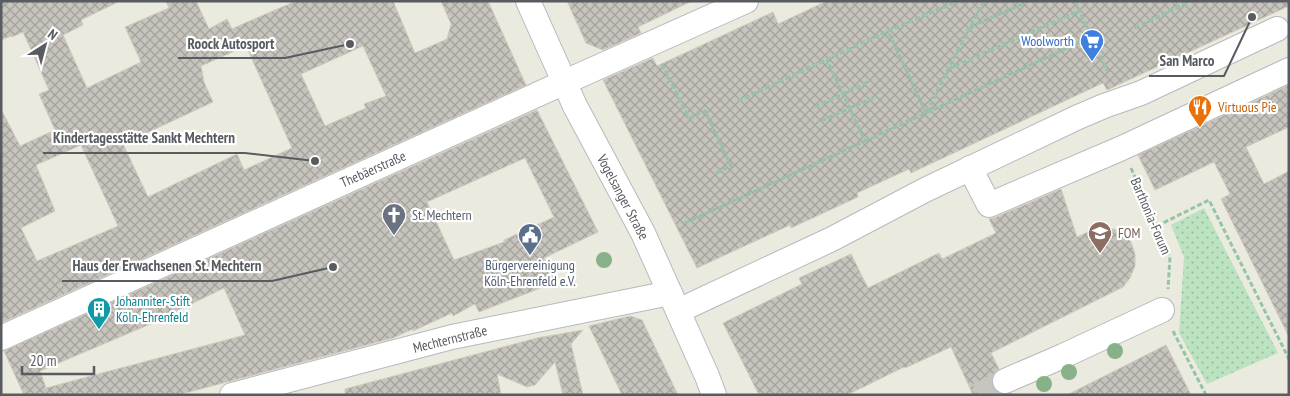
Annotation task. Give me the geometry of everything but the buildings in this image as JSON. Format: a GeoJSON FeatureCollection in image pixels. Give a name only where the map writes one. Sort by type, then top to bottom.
{"type":"FeatureCollection","features":[{"type":"Feature","properties":{"kind":"street","name":"Vogelsanger Straße"},"geometry":{"type":"LineString","coordinates":[[528,1],[575,106],[643,233],[714,395]]}},
{"type":"Feature","properties":{"kind":"street","name":"Thebäerstraße"},"geometry":{"type":"LineString","coordinates":[[1,338],[746,1]]}},
{"type":"Feature","properties":{"kind":"street"},"geometry":{"type":"LineString","coordinates":[[1277,29],[1141,93],[1076,118],[970,168],[988,205],[1122,148],[1289,70]]}},
{"type":"Feature","properties":{"kind":"street","name":"Mechternstraße"},"geometry":{"type":"LineString","coordinates":[[232,395],[461,336],[674,302],[832,239],[970,168]]}},
{"type":"Feature","properties":{"kind":"street"},"geometry":{"type":"LineString","coordinates":[[1005,381],[1064,356],[1162,310]]}},
{"type":"Feature","properties":{"kind":"path"},"geometry":{"type":"LineString","coordinates":[[738,101],[888,31],[958,1]]}},
{"type":"Feature","properties":{"kind":"path"},"geometry":{"type":"LineString","coordinates":[[926,113],[984,1]]}},
{"type":"Feature","properties":{"kind":"path"},"geometry":{"type":"LineString","coordinates":[[970,27],[1029,1]]}},
{"type":"Feature","properties":{"kind":"path"},"geometry":{"type":"LineString","coordinates":[[1075,1],[1106,71]]}},
{"type":"Feature","properties":{"kind":"path"},"geometry":{"type":"LineString","coordinates":[[1135,28],[1190,1]]}},
{"type":"Feature","properties":{"kind":"path"},"geometry":{"type":"LineString","coordinates":[[948,69],[1079,11]]}},
{"type":"Feature","properties":{"kind":"path"},"geometry":{"type":"LineString","coordinates":[[888,31],[926,113]]}},
{"type":"Feature","properties":{"kind":"path"},"geometry":{"type":"LineString","coordinates":[[685,223],[1091,37]]}},
{"type":"Feature","properties":{"kind":"path"},"geometry":{"type":"LineString","coordinates":[[826,60],[865,141]]}},
{"type":"Feature","properties":{"kind":"path"},"geometry":{"type":"LineString","coordinates":[[664,68],[689,118],[705,111],[731,166],[716,172]]}},
{"type":"Feature","properties":{"kind":"path"},"geometry":{"type":"LineString","coordinates":[[815,107],[870,81]]}},
{"type":"Feature","properties":{"kind":"path"},"geometry":{"type":"LineString","coordinates":[[822,121],[877,96]]}},
{"type":"Feature","properties":{"kind":"path","name":"Barthonia-Forum"},"geometry":{"type":"LineString","coordinates":[[1122,148],[1170,257],[1168,289],[1162,310]]}},
{"type":"Feature","properties":{"kind":"path"},"geometry":{"type":"LineString","coordinates":[[1157,226],[1208,200],[1289,359]]}},
{"type":"Feature","properties":{"kind":"path"},"geometry":{"type":"LineString","coordinates":[[1162,310],[1206,395]]}},
{"type":"Feature","properties":{"kind":"green space"},"geometry":{"type":"Polygon","coordinates":[[[1204,208],[1278,353],[1207,384],[1179,333],[1184,257],[1171,225],[1204,208]]]}},
{"type":"Feature","properties":{"kind":"tunnel"},"geometry":{"type":"LineString","coordinates":[[978,395],[1005,381]]}},
{"type":"Feature","properties":{"kind":"place","name":"San Marco"},"geometry":{"type":"Point","coordinates":[1252,17]}},
{"type":"Feature","properties":{"kind":"place","name":"Roock Autosport"},"geometry":{"type":"Point","coordinates":[350,44]}},
{"type":"Feature","properties":{"kind":"place","name":"Woolworth"},"geometry":{"type":"Point","coordinates":[1092,62]}},
{"type":"Feature","properties":{"kind":"place","name":"Virtuous Pie"},"geometry":{"type":"Point","coordinates":[1200,128]}},
{"type":"Feature","properties":{"kind":"place","name":"Kindertagesstätte Sankt Mechtern"},"geometry":{"type":"Point","coordinates":[315,161]}},
{"type":"Feature","properties":{"kind":"place","name":"St. Mechtern"},"geometry":{"type":"Point","coordinates":[394,236]}},
{"type":"Feature","properties":{"kind":"place","name":"FOM"},"geometry":{"type":"Point","coordinates":[1100,254]}},
{"type":"Feature","properties":{"kind":"place","name":"Bürgervereinigung Köln-Ehrenfeld e.V."},"geometry":{"type":"Point","coordinates":[530,256]}},
{"type":"Feature","properties":{"kind":"place","name":"Haus der Erwachsenen St. Mechtern"},"geometry":{"type":"Point","coordinates":[333,267]}},
{"type":"Feature","properties":{"kind":"place","name":"Johanniter-Stift Köln-Ehrenfeld"},"geometry":{"type":"Point","coordinates":[99,330]}}]}
